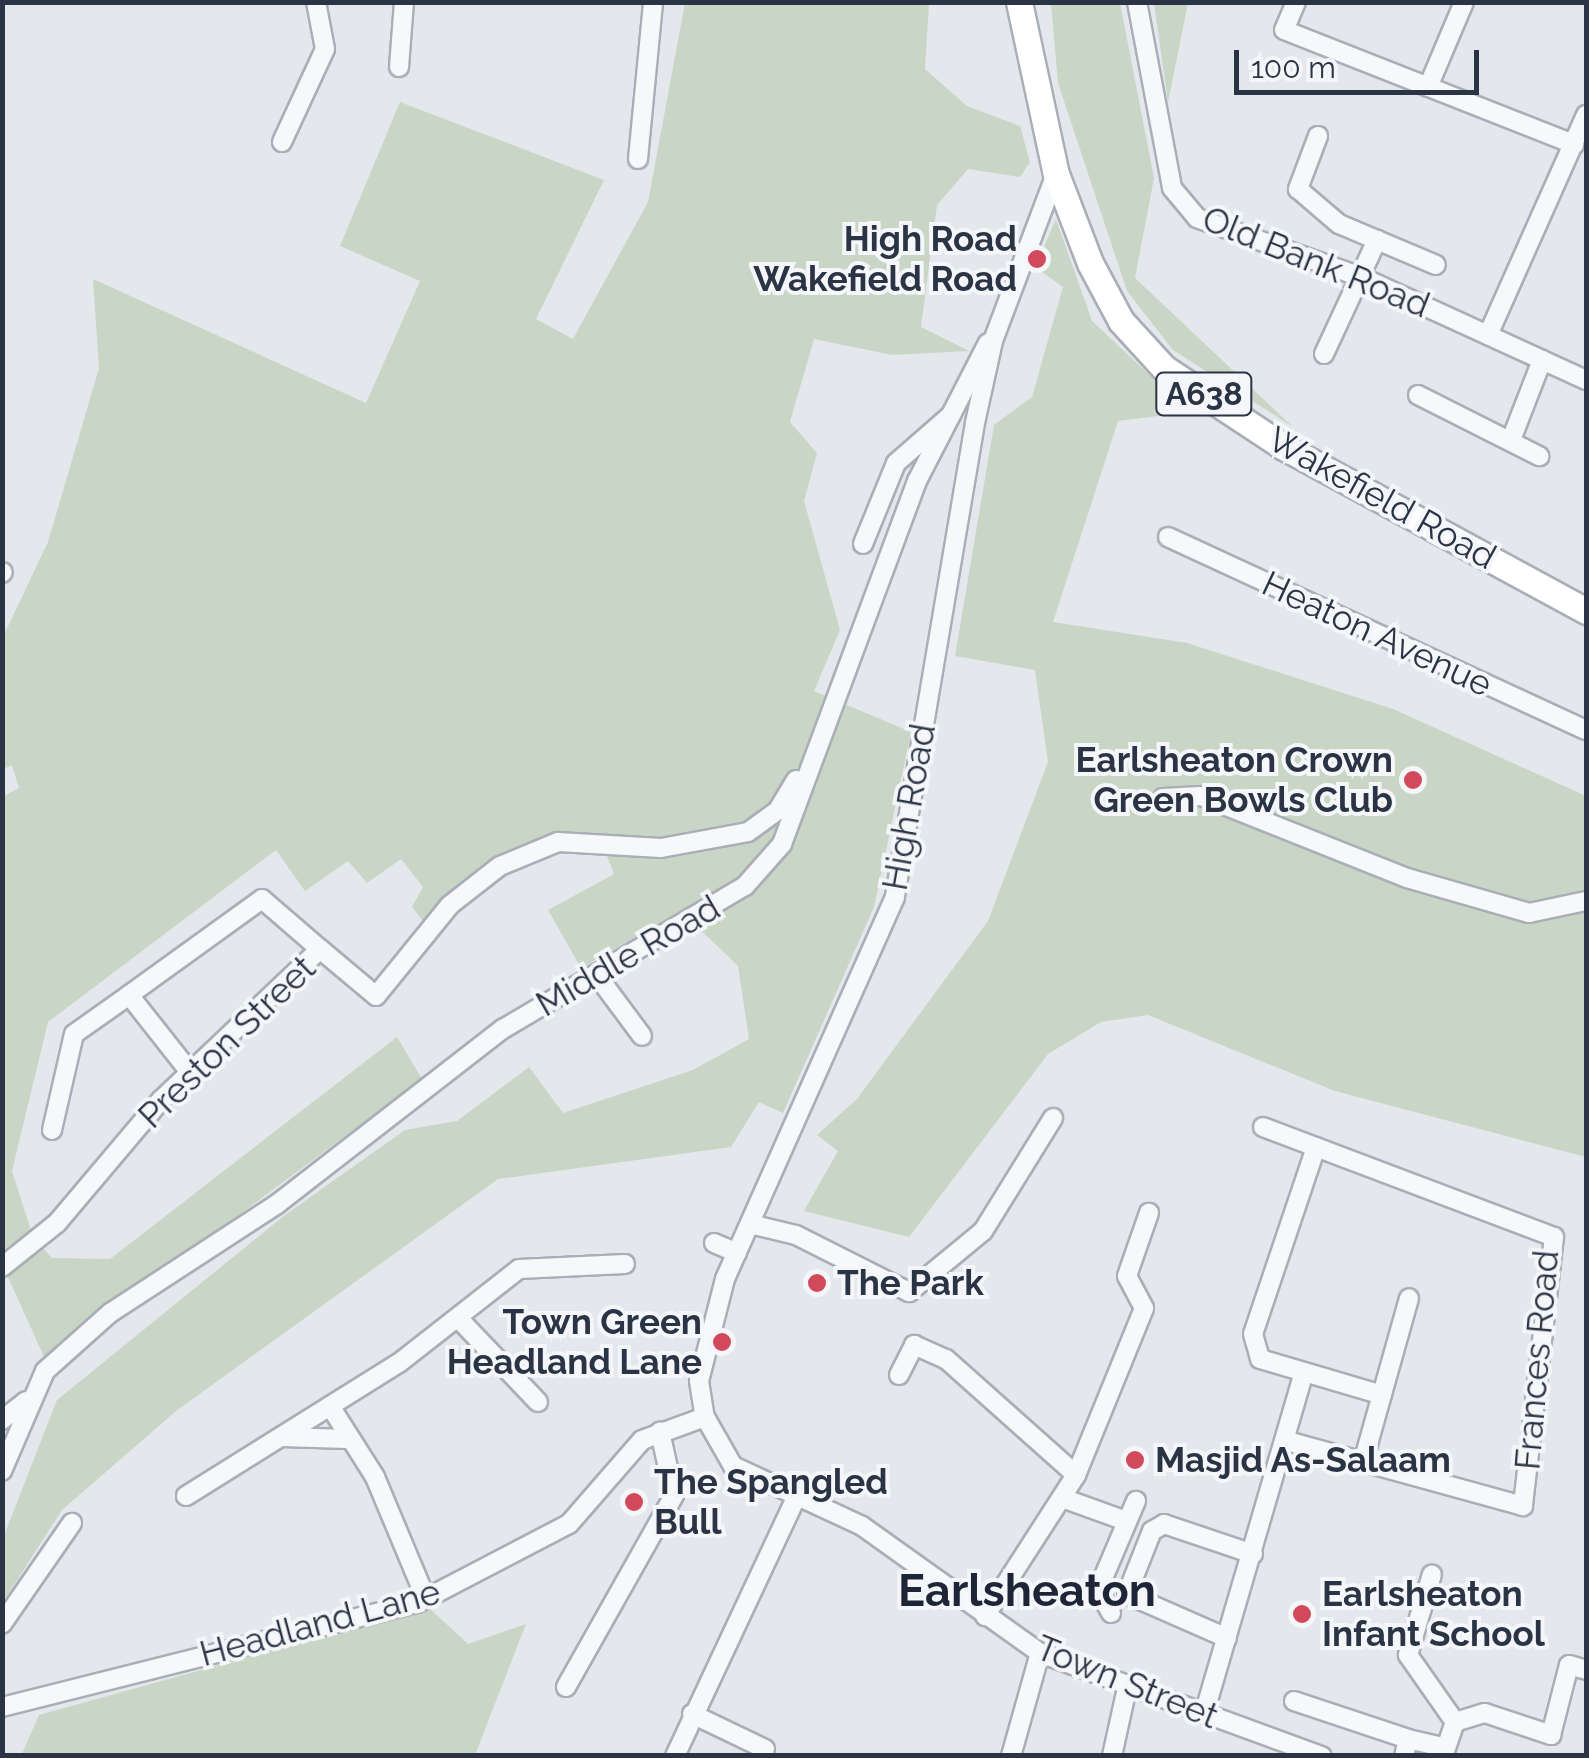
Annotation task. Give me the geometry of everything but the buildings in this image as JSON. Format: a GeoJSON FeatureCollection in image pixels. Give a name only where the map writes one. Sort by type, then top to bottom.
{"type":"FeatureCollection","features":[{"type":"Feature","properties":{"kind":"highway","name":"Wakefield Road"},"geometry":{"type":"LineString","coordinates":[[1020,2],[1056,174],[1121,321],[1164,368],[1284,447],[1586,611]]}},
{"type":"Feature","properties":{"kind":"street"},"geometry":{"type":"LineString","coordinates":[[282,142],[325,49],[316,2]]}},
{"type":"Feature","properties":{"kind":"street"},"geometry":{"type":"LineString","coordinates":[[399,67],[404,2]]}},
{"type":"Feature","properties":{"kind":"street"},"geometry":{"type":"LineString","coordinates":[[638,160],[652,2]]}},
{"type":"Feature","properties":{"kind":"street","name":"Old Bank Road"},"geometry":{"type":"LineString","coordinates":[[1136,2],[1182,204],[1232,233],[1362,277],[1586,380]]}},
{"type":"Feature","properties":{"kind":"street"},"geometry":{"type":"LineString","coordinates":[[1296,2],[1284,30],[1574,144]]}},
{"type":"Feature","properties":{"kind":"street"},"geometry":{"type":"LineString","coordinates":[[1428,87],[1464,2]]}},
{"type":"Feature","properties":{"kind":"street"},"geometry":{"type":"LineString","coordinates":[[1488,334],[1586,115]]}},
{"type":"Feature","properties":{"kind":"street"},"geometry":{"type":"LineString","coordinates":[[1318,136],[1298,189],[1377,240],[1436,265]]}},
{"type":"Feature","properties":{"kind":"street","name":"High Road"},"geometry":{"type":"LineString","coordinates":[[705,1418],[701,1348],[737,1252],[895,897],[993,341],[1056,174]]}},
{"type":"Feature","properties":{"kind":"street"},"geometry":{"type":"LineString","coordinates":[[1324,354],[1377,240]]}},
{"type":"Feature","properties":{"kind":"street","name":"Middle Road"},"geometry":{"type":"LineString","coordinates":[[2,1471],[45,1371],[110,1314],[308,1182],[502,1029],[745,886],[782,844],[827,708],[950,415],[993,341]]}},
{"type":"Feature","properties":{"kind":"street"},"geometry":{"type":"LineString","coordinates":[[1511,440],[1542,360]]}},
{"type":"Feature","properties":{"kind":"street"},"geometry":{"type":"LineString","coordinates":[[1418,395],[1538,456]]}},
{"type":"Feature","properties":{"kind":"street"},"geometry":{"type":"LineString","coordinates":[[863,544],[896,463],[950,415]]}},
{"type":"Feature","properties":{"kind":"street","name":"Heaton Avenue"},"geometry":{"type":"LineString","coordinates":[[1168,537],[1586,730]]}},
{"type":"Feature","properties":{"kind":"street","name":"Preston Street"},"geometry":{"type":"LineString","coordinates":[[2,1268],[57,1223],[189,1071],[320,949],[376,996],[450,905],[500,866],[558,842],[660,848],[748,832],[778,810],[827,708]]}},
{"type":"Feature","properties":{"kind":"street"},"geometry":{"type":"LineString","coordinates":[[1163,798],[1202,796],[1407,878],[1529,914],[1586,901]]}},
{"type":"Feature","properties":{"kind":"street"},"geometry":{"type":"LineString","coordinates":[[52,1130],[74,1034],[262,900],[320,949]]}},
{"type":"Feature","properties":{"kind":"street"},"geometry":{"type":"LineString","coordinates":[[596,974],[642,1036]]}},
{"type":"Feature","properties":{"kind":"street"},"geometry":{"type":"LineString","coordinates":[[129,995],[189,1071]]}},
{"type":"Feature","properties":{"kind":"street"},"geometry":{"type":"LineString","coordinates":[[750,1224],[796,1236],[910,1292],[983,1231],[1053,1118]]}},
{"type":"Feature","properties":{"kind":"street","name":"Frances Road"},"geometry":{"type":"LineString","coordinates":[[1263,1127],[1554,1237],[1523,1506],[1287,1441]]}},
{"type":"Feature","properties":{"kind":"street"},"geometry":{"type":"LineString","coordinates":[[1316,1147],[1253,1334],[1260,1358],[1382,1395]]}},
{"type":"Feature","properties":{"kind":"street"},"geometry":{"type":"LineString","coordinates":[[984,1616],[1065,1499],[1076,1475],[1144,1308],[1127,1276],[1149,1213]]}},
{"type":"Feature","properties":{"kind":"street"},"geometry":{"type":"LineString","coordinates":[[714,1243],[737,1252]]}},
{"type":"Feature","properties":{"kind":"street"},"geometry":{"type":"LineString","coordinates":[[186,1496],[330,1406],[458,1318],[519,1268],[625,1264]]}},
{"type":"Feature","properties":{"kind":"street"},"geometry":{"type":"LineString","coordinates":[[1362,1462],[1409,1298]]}},
{"type":"Feature","properties":{"kind":"street"},"geometry":{"type":"LineString","coordinates":[[458,1318],[538,1402]]}},
{"type":"Feature","properties":{"kind":"street"},"geometry":{"type":"LineString","coordinates":[[899,1375],[914,1345],[946,1359],[1076,1475]]}},
{"type":"Feature","properties":{"kind":"street"},"geometry":{"type":"LineString","coordinates":[[1204,1714],[1287,1441],[1304,1372]]}},
{"type":"Feature","properties":{"kind":"street","name":"Middle Road"},"geometry":{"type":"LineString","coordinates":[[2,1420],[34,1394]]}},
{"type":"Feature","properties":{"kind":"street"},"geometry":{"type":"LineString","coordinates":[[330,1406],[347,1439],[375,1477],[426,1599]]}},
{"type":"Feature","properties":{"kind":"street","name":"Headland Lane"},"geometry":{"type":"LineString","coordinates":[[2,1707],[426,1599],[569,1524],[618,1462],[660,1432],[705,1418]]}},
{"type":"Feature","properties":{"kind":"street","name":"Town Street"},"geometry":{"type":"LineString","coordinates":[[705,1418],[733,1466],[862,1526],[1040,1653],[1127,1688],[1322,1756]]}},
{"type":"Feature","properties":{"kind":"street"},"geometry":{"type":"LineString","coordinates":[[566,1687],[674,1495],[660,1432]]}},
{"type":"Feature","properties":{"kind":"street"},"geometry":{"type":"LineString","coordinates":[[282,1436],[347,1439]]}},
{"type":"Feature","properties":{"kind":"street"},"geometry":{"type":"LineString","coordinates":[[675,1756],[797,1495]]}},
{"type":"Feature","properties":{"kind":"street"},"geometry":{"type":"LineString","coordinates":[[1065,1499],[1126,1521]]}},
{"type":"Feature","properties":{"kind":"street"},"geometry":{"type":"LineString","coordinates":[[1111,1612],[1098,1590],[1136,1501]]}},
{"type":"Feature","properties":{"kind":"street"},"geometry":{"type":"LineString","coordinates":[[2,1624],[72,1523]]}},
{"type":"Feature","properties":{"kind":"street"},"geometry":{"type":"LineString","coordinates":[[1228,1638],[1127,1594],[1152,1531],[1164,1524],[1252,1554]]}},
{"type":"Feature","properties":{"kind":"street"},"geometry":{"type":"LineString","coordinates":[[1432,1574],[1408,1655],[1455,1722]]}},
{"type":"Feature","properties":{"kind":"street"},"geometry":{"type":"LineString","coordinates":[[1011,1756],[1040,1653]]}},
{"type":"Feature","properties":{"kind":"street"},"geometry":{"type":"LineString","coordinates":[[1455,1722],[1485,1713],[1551,1735],[1569,1665],[1586,1670]]}},
{"type":"Feature","properties":{"kind":"street"},"geometry":{"type":"LineString","coordinates":[[1112,1756],[1127,1688]]}},
{"type":"Feature","properties":{"kind":"street"},"geometry":{"type":"LineString","coordinates":[[1294,1701],[1406,1748],[1446,1748],[1455,1722]]}},
{"type":"Feature","properties":{"kind":"street"},"geometry":{"type":"LineString","coordinates":[[692,1714],[765,1748]]}},
{"type":"Feature","properties":{"kind":"green space"},"geometry":{"type":"Polygon","coordinates":[[[685,3],[929,3],[925,69],[967,106],[1020,126],[1030,162],[1020,177],[968,169],[937,205],[921,327],[969,351],[892,355],[814,339],[790,422],[817,453],[804,501],[840,630],[814,691],[911,732],[874,907],[783,1113],[759,1102],[731,1147],[498,1179],[176,1411],[62,1510],[3,1602],[3,1538],[57,1400],[285,1215],[405,1130],[457,1121],[529,1067],[563,1113],[693,1070],[749,1039],[738,966],[681,911],[581,968],[548,910],[614,874],[598,833],[556,834],[494,862],[449,892],[426,925],[412,907],[423,887],[401,859],[367,883],[348,861],[305,891],[276,850],[48,1022],[12,1171],[33,1237],[52,1258],[110,1259],[397,1037],[422,1079],[45,1359],[3,1266],[2,797],[19,788],[12,765],[3,769],[2,639],[48,542],[99,368],[93,279],[366,403],[420,281],[340,246],[400,102],[604,180],[536,319],[573,339],[648,202],[685,3]]]}},
{"type":"Feature","properties":{"kind":"green space"},"geometry":{"type":"Polygon","coordinates":[[[1051,3],[1120,3],[1154,178],[1135,278],[1293,427],[1173,350],[1127,291],[1058,83],[1051,3]]]}},
{"type":"Feature","properties":{"kind":"green space"},"geometry":{"type":"Polygon","coordinates":[[[1154,3],[1188,3],[1168,102],[1154,3]]]}},
{"type":"Feature","properties":{"kind":"green space"},"geometry":{"type":"Polygon","coordinates":[[[1056,219],[1092,321],[1189,412],[1118,421],[1053,622],[1187,643],[1393,709],[1586,796],[1586,1157],[1335,1091],[1148,1015],[1101,1022],[1048,1054],[909,1237],[804,1211],[838,1151],[817,1135],[857,1099],[988,921],[1048,762],[1035,670],[955,656],[994,425],[1032,397],[1063,287],[1035,267],[1056,219]]]}},
{"type":"Feature","properties":{"kind":"green space"},"geometry":{"type":"Polygon","coordinates":[[[428,1607],[468,1644],[526,1624],[475,1755],[21,1756],[39,1715],[428,1607]]]}},
{"type":"Feature","properties":{"kind":"place","name":"High Road Wakefield Road"},"geometry":{"type":"Point","coordinates":[1037,259]}},
{"type":"Feature","properties":{"kind":"place","name":"Earlsheaton Crown Green Bowls Club"},"geometry":{"type":"Point","coordinates":[1413,780]}},
{"type":"Feature","properties":{"kind":"place","name":"The Park"},"geometry":{"type":"Point","coordinates":[817,1283]}},
{"type":"Feature","properties":{"kind":"place","name":"Town Green Headland Lane"},"geometry":{"type":"Point","coordinates":[722,1342]}},
{"type":"Feature","properties":{"kind":"place","name":"Masjid As-Salaam"},"geometry":{"type":"Point","coordinates":[1135,1460]}},
{"type":"Feature","properties":{"kind":"place","name":"The Spangled Bull"},"geometry":{"type":"Point","coordinates":[634,1502]}},
{"type":"Feature","properties":{"kind":"place","name":"Earlsheaton Infant School"},"geometry":{"type":"Point","coordinates":[1302,1614]}},
{"type":"Feature","properties":{"kind":"district","name":"Earlsheaton"},"geometry":{"type":"Point","coordinates":[1027,1591]}}]}
